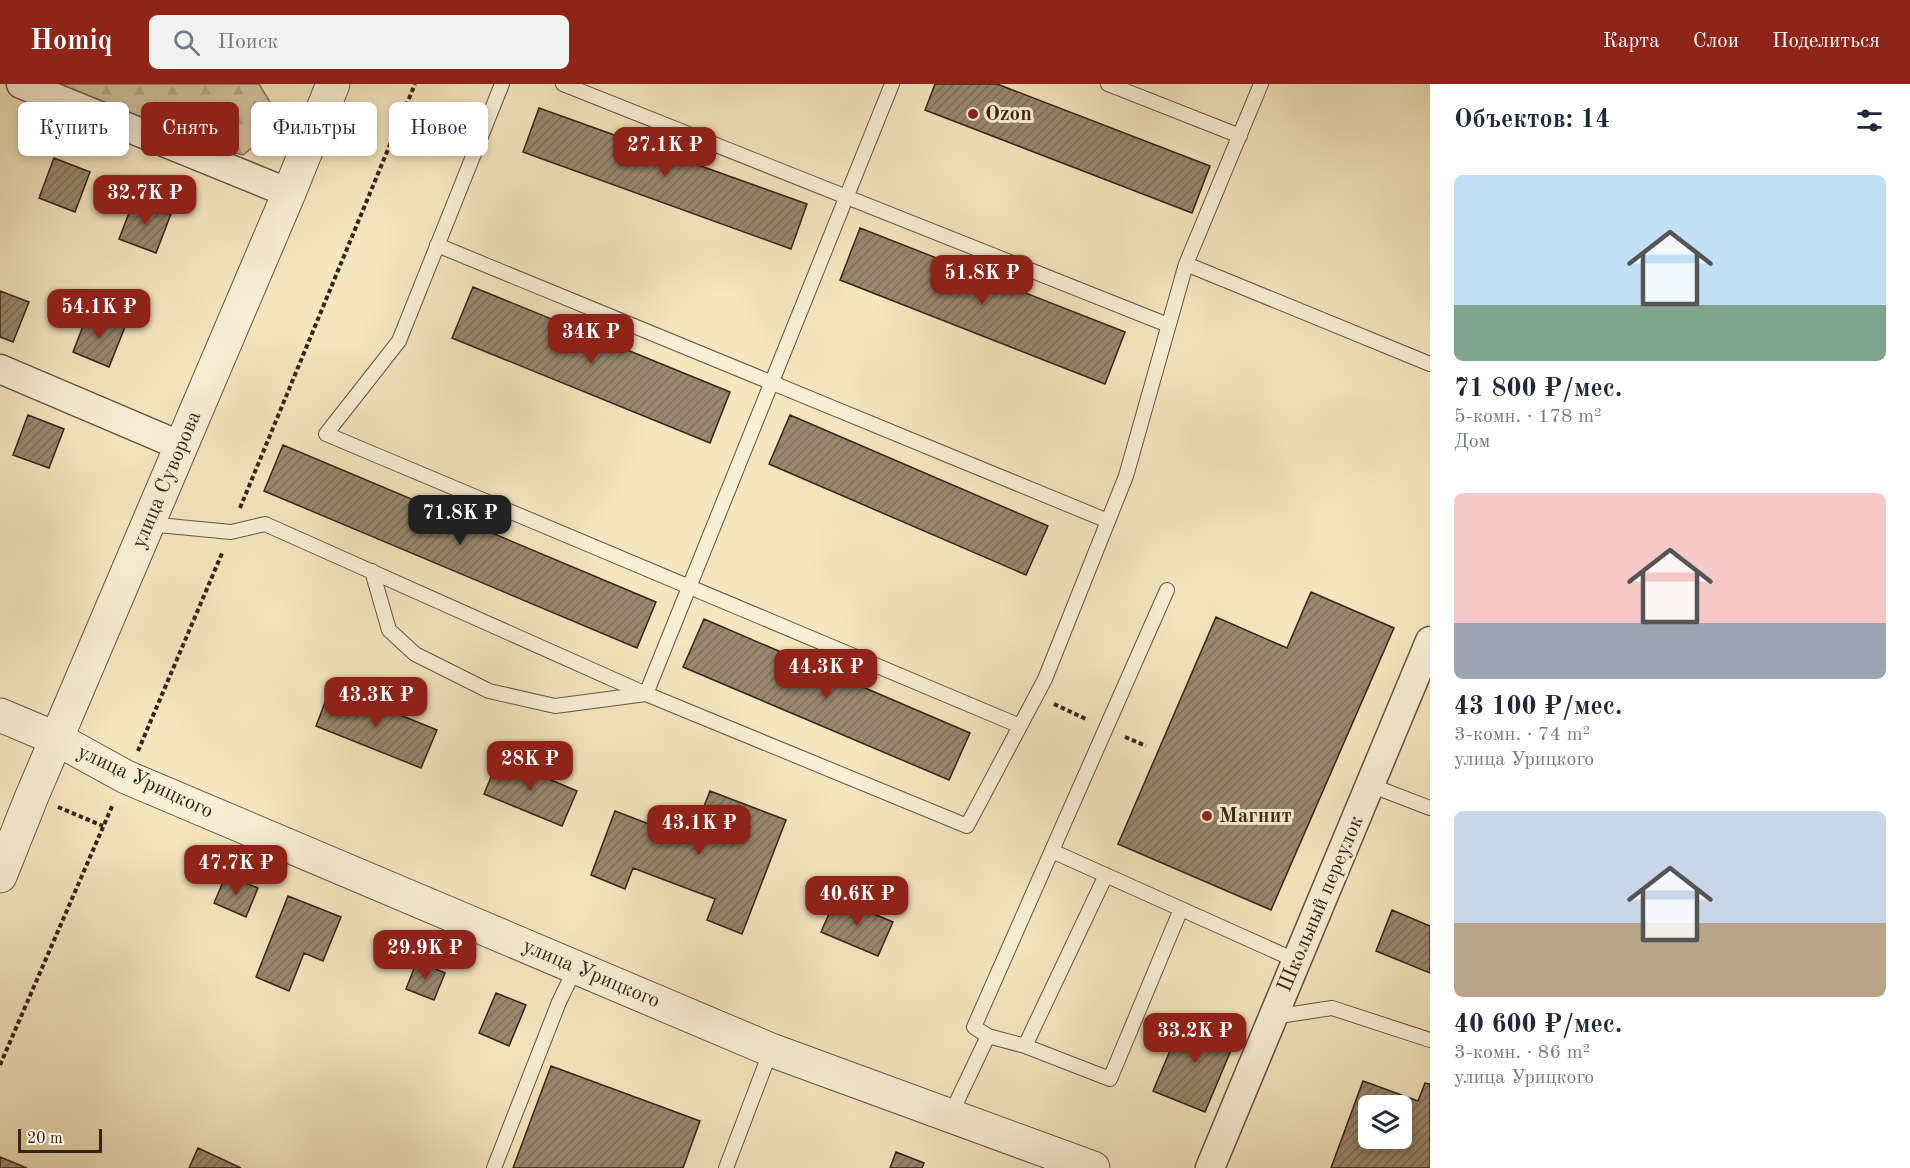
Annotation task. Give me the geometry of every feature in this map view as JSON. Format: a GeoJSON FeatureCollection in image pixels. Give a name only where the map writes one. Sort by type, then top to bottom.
{"type":"FeatureCollection","features":[{"type":"Feature","properties":{"kind":"street"},"geometry":{"type":"LineString","coordinates":[[21,84],[289,193]]}},
{"type":"Feature","properties":{"kind":"street","name":"улица Суворова"},"geometry":{"type":"LineString","coordinates":[[0,876],[289,193],[326,86]]}},
{"type":"Feature","properties":{"kind":"street"},"geometry":{"type":"LineString","coordinates":[[0,369],[181,446]]}},
{"type":"Feature","properties":{"kind":"street","name":"Школьный переулок"},"geometry":{"type":"LineString","coordinates":[[1210,1168],[1430,640]]}},
{"type":"Feature","properties":{"kind":"street","name":"улица Урицкого"},"geometry":{"type":"LineString","coordinates":[[0,715],[57,739],[126,777],[771,1050],[1093,1168]]}},
{"type":"Feature","properties":{"kind":"lane"},"geometry":{"type":"LineString","coordinates":[[502,84],[399,341],[326,434],[1020,726]]}},
{"type":"Feature","properties":{"kind":"lane"},"geometry":{"type":"LineString","coordinates":[[563,84],[1168,326]]}},
{"type":"Feature","properties":{"kind":"lane"},"geometry":{"type":"LineString","coordinates":[[646,694],[892,84]]}},
{"type":"Feature","properties":{"kind":"lane"},"geometry":{"type":"LineString","coordinates":[[1108,84],[1240,136]]}},
{"type":"Feature","properties":{"kind":"lane"},"geometry":{"type":"LineString","coordinates":[[148,524],[231,532],[266,524],[646,694],[967,826],[1045,679],[1126,476],[1186,264],[1261,84]]}},
{"type":"Feature","properties":{"kind":"lane"},"geometry":{"type":"LineString","coordinates":[[437,245],[1108,521]]}},
{"type":"Feature","properties":{"kind":"lane"},"geometry":{"type":"LineString","coordinates":[[1186,264],[1430,364]]}},
{"type":"Feature","properties":{"kind":"lane"},"geometry":{"type":"LineString","coordinates":[[372,571],[389,630],[415,654],[489,691],[555,706],[646,694]]}},
{"type":"Feature","properties":{"kind":"lane"},"geometry":{"type":"LineString","coordinates":[[1167,590],[974,1027],[988,1036],[1025,1046],[1110,1079],[1181,909]]}},
{"type":"Feature","properties":{"kind":"lane"},"geometry":{"type":"LineString","coordinates":[[1370,785],[1430,808]]}},
{"type":"Feature","properties":{"kind":"lane"},"geometry":{"type":"LineString","coordinates":[[1052,851],[1297,961]]}},
{"type":"Feature","properties":{"kind":"lane"},"geometry":{"type":"LineString","coordinates":[[1025,1046],[1106,875]]}},
{"type":"Feature","properties":{"kind":"lane"},"geometry":{"type":"LineString","coordinates":[[494,1168],[559,1002],[577,967]]}},
{"type":"Feature","properties":{"kind":"lane"},"geometry":{"type":"LineString","coordinates":[[1274,1017],[1332,1008],[1430,1040]]}},
{"type":"Feature","properties":{"kind":"lane"},"geometry":{"type":"LineString","coordinates":[[950,1116],[988,1036]]}},
{"type":"Feature","properties":{"kind":"lane"},"geometry":{"type":"LineString","coordinates":[[726,1168],[771,1050]]}},
{"type":"Feature","properties":{"kind":"path"},"geometry":{"type":"LineString","coordinates":[[0,1065],[231,532],[415,84]]}},
{"type":"Feature","properties":{"kind":"path"},"geometry":{"type":"LineString","coordinates":[[57,807],[103,826]]}},
{"type":"Feature","properties":{"kind":"green space"},"geometry":{"type":"Polygon","coordinates":[[[38,84],[259,84],[270,102],[251,102],[251,149],[243,155],[239,154],[239,102],[141,102],[141,121],[129,117],[129,102],[88,102],[38,84]]]}},
{"type":"Feature","properties":{"kind":"building"},"geometry":{"type":"Polygon","coordinates":[[[935,84],[997,84],[1210,166],[1192,213],[925,110],[935,84]]]}},
{"type":"Feature","properties":{"kind":"building"},"geometry":{"type":"Polygon","coordinates":[[[539,108],[807,204],[791,249],[523,152],[539,108]]]}},
{"type":"Feature","properties":{"kind":"building"},"geometry":{"type":"Polygon","coordinates":[[[54,158],[90,172],[75,212],[39,198],[54,158]]]}},
{"type":"Feature","properties":{"kind":"building"},"geometry":{"type":"Polygon","coordinates":[[[134,200],[171,214],[156,253],[119,239],[134,200]]]}},
{"type":"Feature","properties":{"kind":"building"},"geometry":{"type":"Polygon","coordinates":[[[860,228],[1125,332],[1105,384],[840,280],[860,228]]]}},
{"type":"Feature","properties":{"kind":"building"},"geometry":{"type":"Polygon","coordinates":[[[473,287],[730,392],[710,443],[452,338],[473,287]]]}},
{"type":"Feature","properties":{"kind":"building"},"geometry":{"type":"Polygon","coordinates":[[[0,291],[29,302],[13,342],[0,337],[0,291]]]}},
{"type":"Feature","properties":{"kind":"building"},"geometry":{"type":"Polygon","coordinates":[[[88,313],[125,327],[109,367],[73,352],[88,313]]]}},
{"type":"Feature","properties":{"kind":"building"},"geometry":{"type":"Polygon","coordinates":[[[28,415],[64,429],[49,468],[13,455],[28,415]]]}},
{"type":"Feature","properties":{"kind":"building"},"geometry":{"type":"Polygon","coordinates":[[[790,415],[1048,526],[1026,575],[769,464],[790,415]]]}},
{"type":"Feature","properties":{"kind":"building"},"geometry":{"type":"Polygon","coordinates":[[[283,445],[656,602],[637,648],[264,491],[283,445]]]}},
{"type":"Feature","properties":{"kind":"building"},"geometry":{"type":"Polygon","coordinates":[[[1311,592],[1394,628],[1271,910],[1118,844],[1216,617],[1287,648],[1311,592]]]}},
{"type":"Feature","properties":{"kind":"building"},"geometry":{"type":"Polygon","coordinates":[[[704,619],[970,733],[949,780],[683,667],[704,619]]]}},
{"type":"Feature","properties":{"kind":"building"},"geometry":{"type":"Polygon","coordinates":[[[331,687],[437,730],[421,768],[316,726],[331,687]]]}},
{"type":"Feature","properties":{"kind":"building"},"geometry":{"type":"Polygon","coordinates":[[[499,758],[577,791],[562,826],[484,794],[499,758]]]}},
{"type":"Feature","properties":{"kind":"building"},"geometry":{"type":"Polygon","coordinates":[[[710,791],[786,820],[742,934],[707,920],[715,899],[633,868],[625,889],[591,875],[615,811],[691,840],[710,791]]]}},
{"type":"Feature","properties":{"kind":"building"},"geometry":{"type":"Polygon","coordinates":[[[226,875],[258,888],[246,917],[214,903],[226,875]]]}},
{"type":"Feature","properties":{"kind":"building"},"geometry":{"type":"Polygon","coordinates":[[[288,896],[341,917],[323,961],[304,953],[289,991],[256,977],[288,896]]]}},
{"type":"Feature","properties":{"kind":"building"},"geometry":{"type":"Polygon","coordinates":[[[836,898],[893,922],[878,956],[821,932],[836,898]]]}},
{"type":"Feature","properties":{"kind":"building"},"geometry":{"type":"Polygon","coordinates":[[[1392,910],[1430,926],[1430,973],[1376,951],[1392,910]]]}},
{"type":"Feature","properties":{"kind":"building"},"geometry":{"type":"Polygon","coordinates":[[[417,961],[445,973],[434,1000],[406,989],[417,961]]]}},
{"type":"Feature","properties":{"kind":"building"},"geometry":{"type":"Polygon","coordinates":[[[496,993],[526,1005],[509,1046],[479,1033],[496,993]]]}},
{"type":"Feature","properties":{"kind":"building"},"geometry":{"type":"Polygon","coordinates":[[[1185,1015],[1237,1036],[1205,1112],[1153,1091],[1185,1015]]]}},
{"type":"Feature","properties":{"kind":"building"},"geometry":{"type":"Polygon","coordinates":[[[551,1066],[700,1121],[683,1168],[513,1168],[551,1066]]]}},
{"type":"Feature","properties":{"kind":"building"},"geometry":{"type":"Polygon","coordinates":[[[1363,1081],[1402,1095],[1358,1095],[1358,1149],[1412,1149],[1412,1099],[1418,1101],[1425,1083],[1430,1084],[1430,1168],[1331,1168],[1363,1081]]]}},
{"type":"Feature","properties":{"kind":"building"},"geometry":{"type":"Polygon","coordinates":[[[198,1148],[241,1168],[189,1168],[198,1148]]]}},
{"type":"Feature","properties":{"kind":"building"},"geometry":{"type":"Polygon","coordinates":[[[896,1152],[924,1163],[922,1168],[890,1168],[896,1152]]]}},
{"type":"Feature","properties":{"kind":"building"},"geometry":{"type":"Polygon","coordinates":[[[0,1157],[27,1168],[0,1168],[0,1157]]]}},
{"type":"Feature","properties":{"kind":"place","name":"Ozon"},"geometry":{"type":"Point","coordinates":[973,114]}},
{"type":"Feature","properties":{"kind":"place","name":"Магнит"},"geometry":{"type":"Point","coordinates":[1207,816]}}]}
